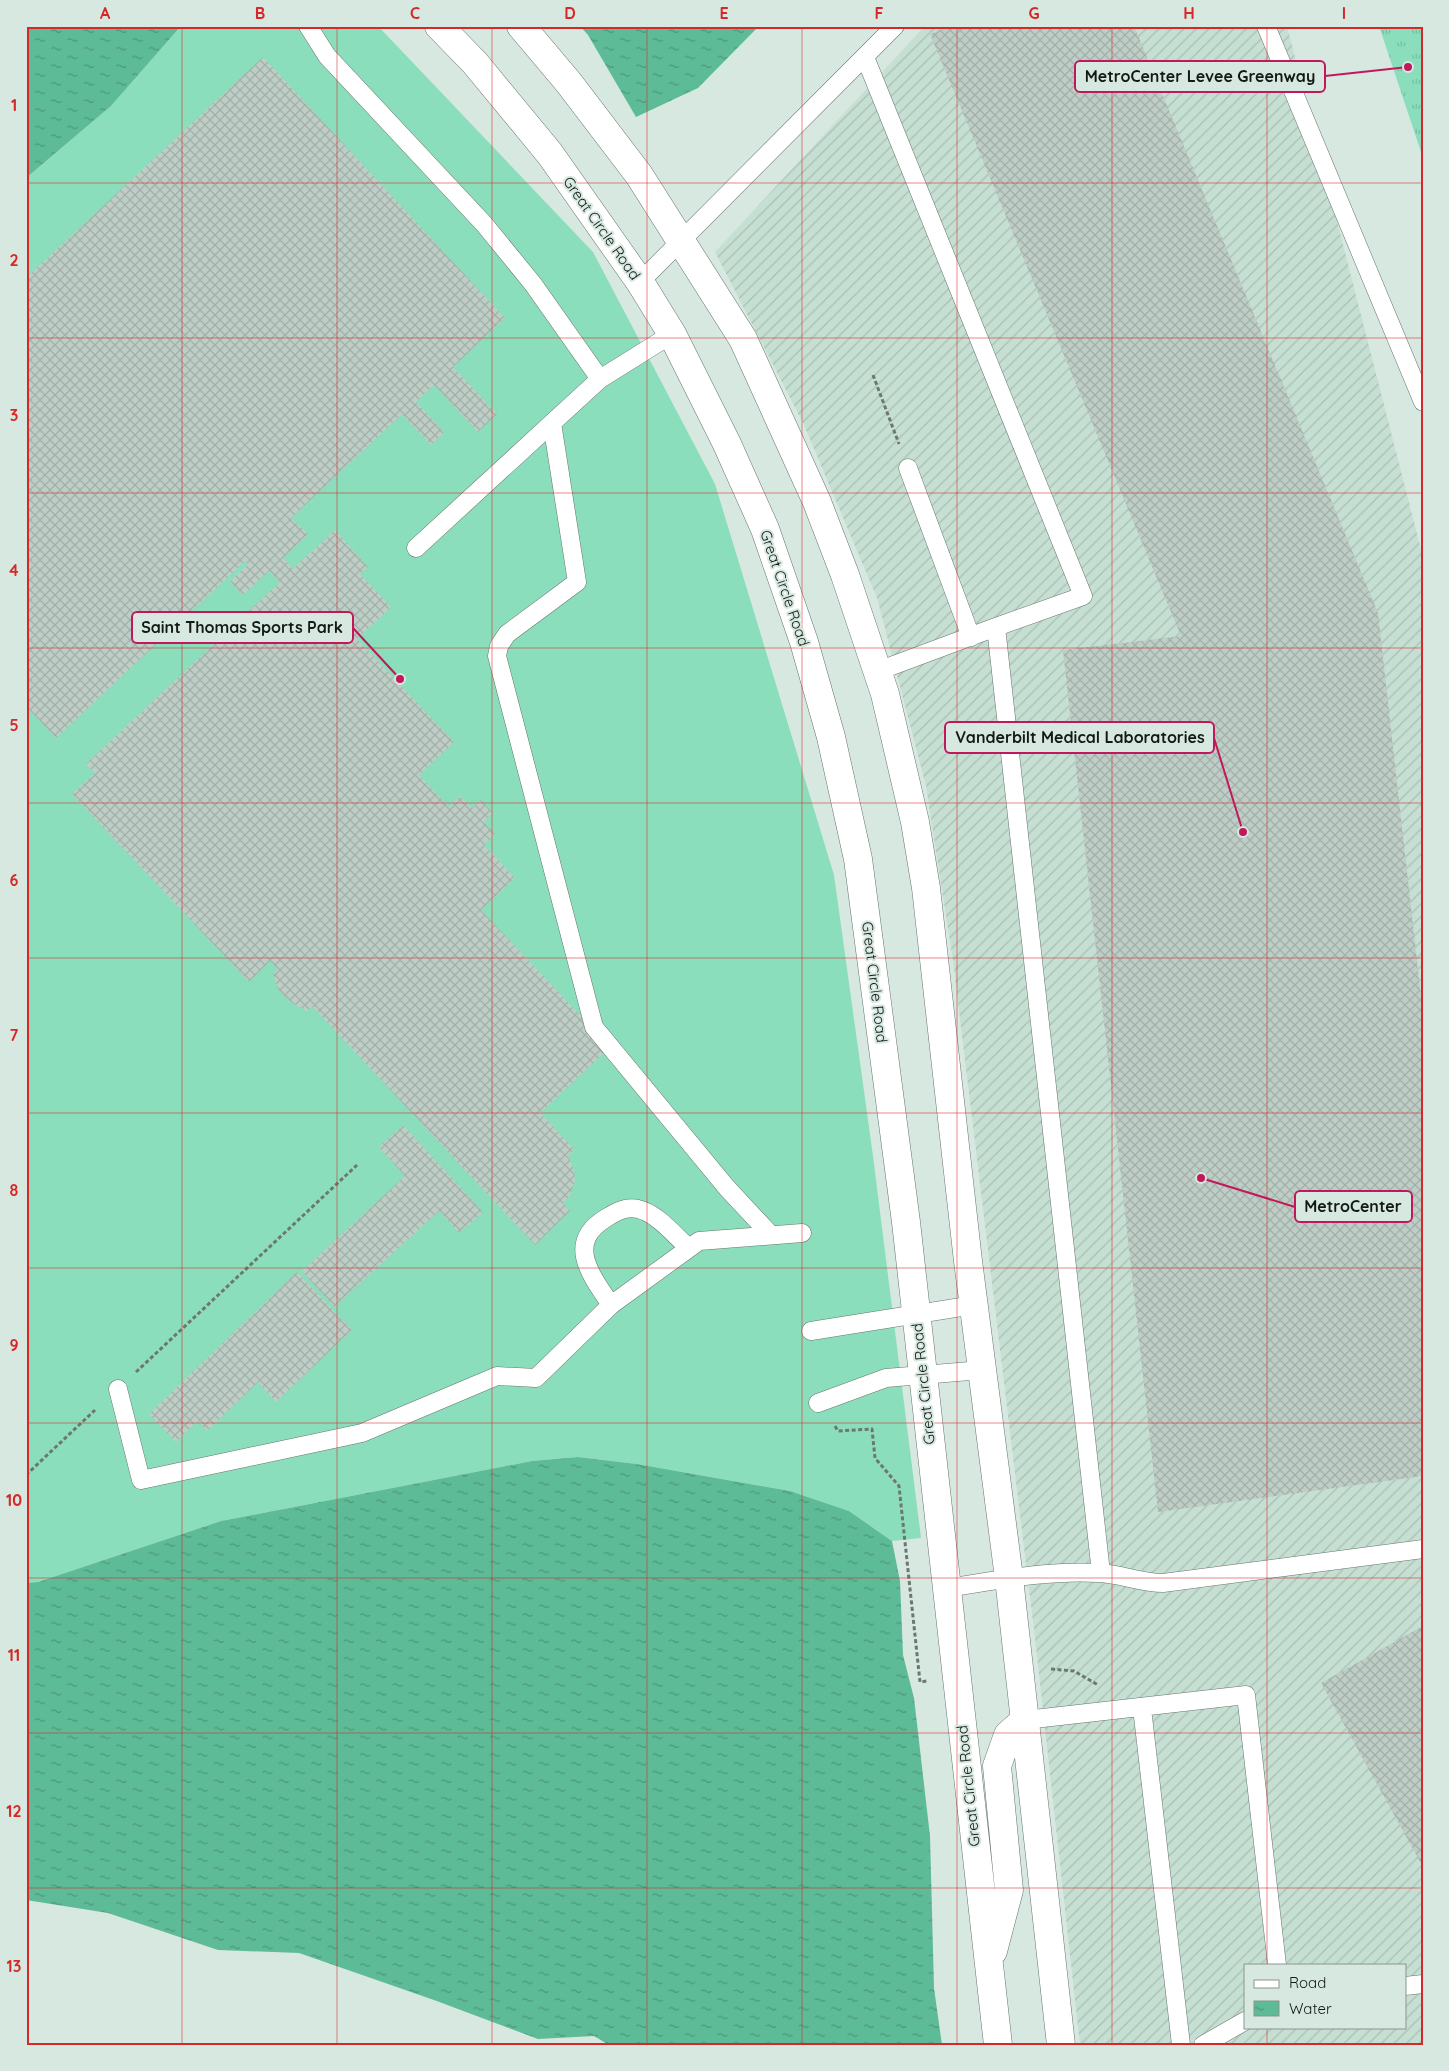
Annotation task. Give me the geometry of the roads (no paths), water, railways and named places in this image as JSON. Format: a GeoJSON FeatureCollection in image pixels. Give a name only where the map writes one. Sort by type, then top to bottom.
{"type":"FeatureCollection","features":[{"type":"Feature","properties":{"kind":"street","name":"Great Circle Road"},"geometry":{"type":"LineString","coordinates":[[439,26],[475,63],[550,154],[640,282],[672,334],[728,444],[765,529],[804,642],[831,737],[858,860],[906,1222],[998,2045]]}},
{"type":"Feature","properties":{"kind":"street"},"geometry":{"type":"LineString","coordinates":[[521,26],[569,83],[639,175],[743,339],[817,502],[845,575],[885,694],[915,822],[926,888],[974,1306],[1009,1578],[1061,2045]]}},
{"type":"Feature","properties":{"kind":"street"},"geometry":{"type":"LineString","coordinates":[[989,1965],[1009,1890],[997,1766],[1008,1735],[1025,1720]]}},
{"type":"Feature","properties":{"kind":"lane"},"geometry":{"type":"LineString","coordinates":[[308,26],[327,56],[490,232],[533,284],[600,379]]}},
{"type":"Feature","properties":{"kind":"lane"},"geometry":{"type":"LineString","coordinates":[[640,282],[895,26]]}},
{"type":"Feature","properties":{"kind":"lane"},"geometry":{"type":"LineString","coordinates":[[1266,26],[1423,402]]}},
{"type":"Feature","properties":{"kind":"lane"},"geometry":{"type":"LineString","coordinates":[[865,57],[1083,596],[878,671]]}},
{"type":"Feature","properties":{"kind":"lane"},"geometry":{"type":"LineString","coordinates":[[416,548],[600,379],[672,334]]}},
{"type":"Feature","properties":{"kind":"lane"},"geometry":{"type":"LineString","coordinates":[[552,423],[577,582],[507,634],[499,646],[497,656],[594,1027],[727,1188],[770,1234]]}},
{"type":"Feature","properties":{"kind":"lane"},"geometry":{"type":"LineString","coordinates":[[908,468],[971,637]]}},
{"type":"Feature","properties":{"kind":"lane"},"geometry":{"type":"LineString","coordinates":[[996,627],[1101,1573]]}},
{"type":"Feature","properties":{"kind":"lane"},"geometry":{"type":"LineString","coordinates":[[611,1305],[589,1270],[583,1254],[584,1241],[600,1221],[627,1208],[638,1209],[656,1218],[689,1248]]}},
{"type":"Feature","properties":{"kind":"lane"},"geometry":{"type":"LineString","coordinates":[[118,1389],[141,1480],[362,1433],[498,1376],[536,1378],[611,1305],[699,1241],[802,1233]]}},
{"type":"Feature","properties":{"kind":"lane"},"geometry":{"type":"LineString","coordinates":[[811,1331],[974,1306]]}},
{"type":"Feature","properties":{"kind":"lane"},"geometry":{"type":"LineString","coordinates":[[818,1404],[886,1378],[982,1370]]}},
{"type":"Feature","properties":{"kind":"lane"},"geometry":{"type":"LineString","coordinates":[[947,1588],[1045,1573],[1101,1573],[1148,1583],[1163,1583],[1423,1549]]}},
{"type":"Feature","properties":{"kind":"lane"},"geometry":{"type":"LineString","coordinates":[[1025,1720],[1246,1695],[1277,1964]]}},
{"type":"Feature","properties":{"kind":"lane"},"geometry":{"type":"LineString","coordinates":[[1142,1708],[1181,2045]]}},
{"type":"Feature","properties":{"kind":"lane"},"geometry":{"type":"LineString","coordinates":[[1406,1986],[1423,1984]]}},
{"type":"Feature","properties":{"kind":"lane"},"geometry":{"type":"LineString","coordinates":[[1203,2045],[1244,2022]]}},
{"type":"Feature","properties":{"kind":"water"},"geometry":{"type":"Polygon","coordinates":[[[26,26],[181,26],[111,106],[26,178],[26,26]]]}},
{"type":"Feature","properties":{"kind":"water"},"geometry":{"type":"Polygon","coordinates":[[[580,26],[759,26],[698,88],[636,117],[588,35],[580,26]]]}},
{"type":"Feature","properties":{"kind":"water"},"geometry":{"type":"Polygon","coordinates":[[[578,1457],[637,1464],[790,1491],[849,1511],[892,1541],[900,1581],[903,1655],[914,1698],[930,1836],[934,1988],[942,2045],[609,2045],[594,2036],[538,2039],[299,1953],[218,1950],[108,1913],[26,1900],[26,1583],[38,1582],[221,1521],[532,1461],[578,1457]]]}},
{"type":"Feature","properties":{"kind":"place","name":"MetroCenter Levee Greenway"},"geometry":{"type":"Point","coordinates":[1408,67]}},
{"type":"Feature","properties":{"kind":"place","name":"Saint Thomas Sports Park"},"geometry":{"type":"Point","coordinates":[400,679]}},
{"type":"Feature","properties":{"kind":"place","name":"Vanderbilt Medical Laboratories"},"geometry":{"type":"Point","coordinates":[1243,832]}},
{"type":"Feature","properties":{"kind":"place","name":"MetroCenter"},"geometry":{"type":"Point","coordinates":[1201,1178]}}]}
